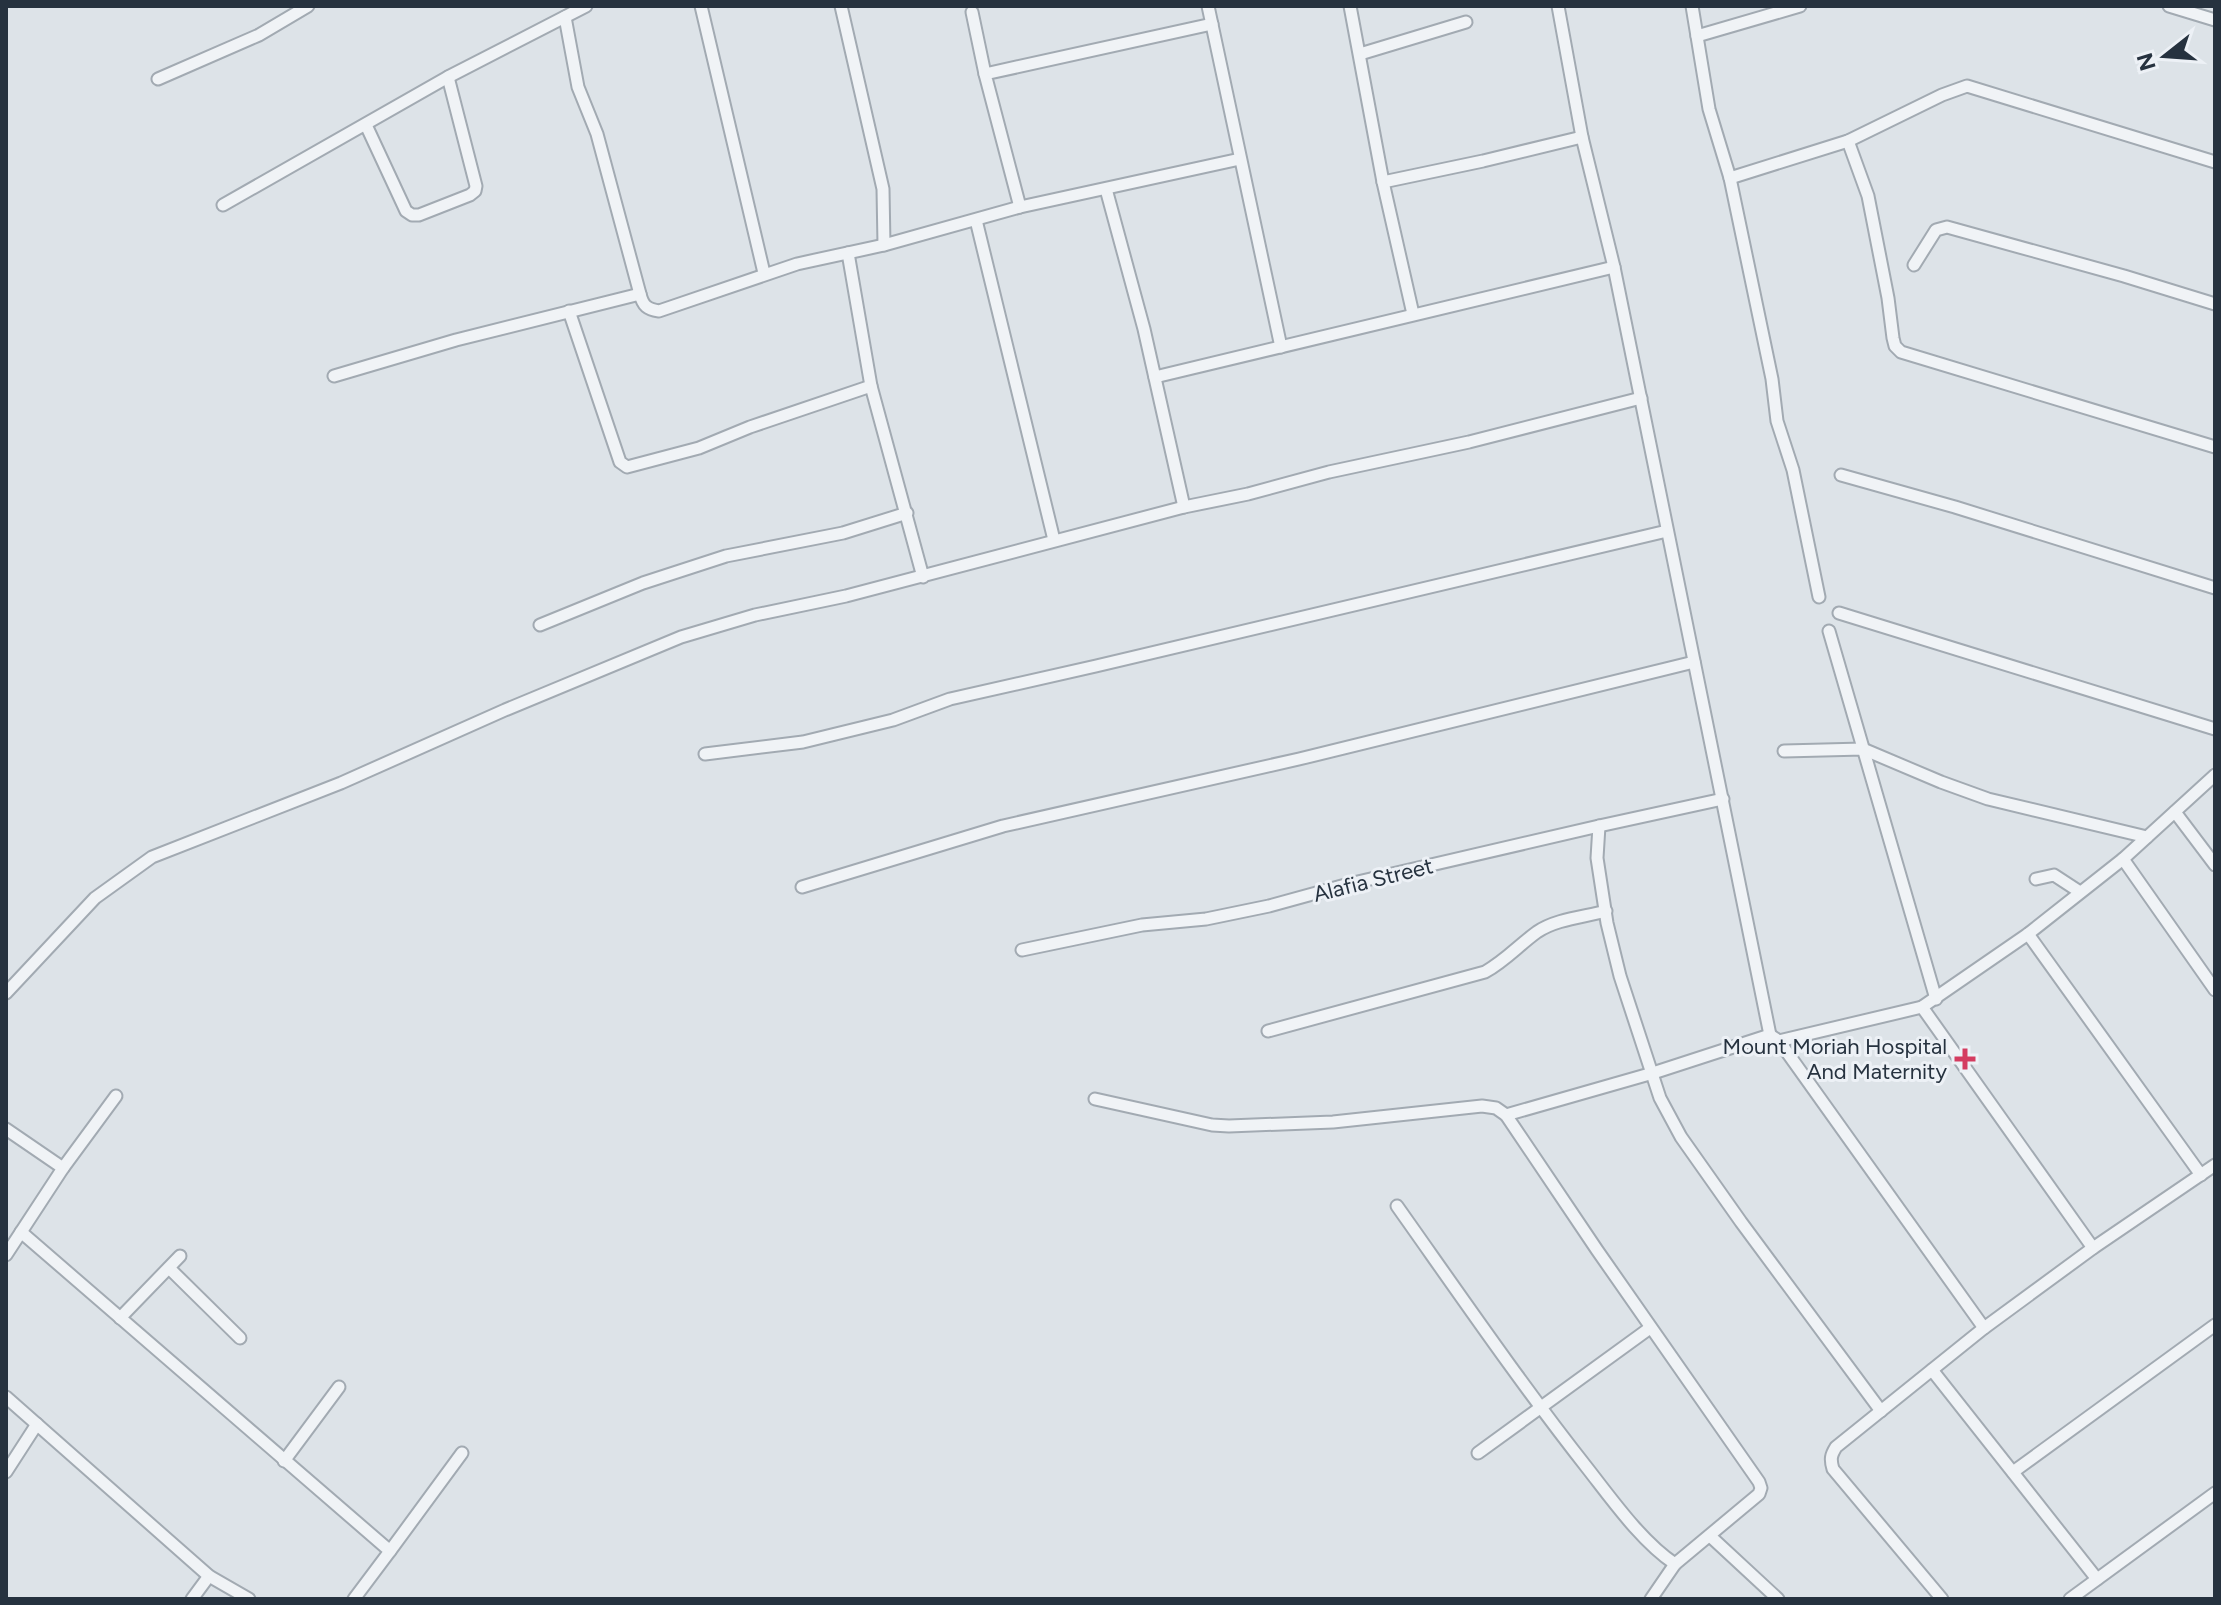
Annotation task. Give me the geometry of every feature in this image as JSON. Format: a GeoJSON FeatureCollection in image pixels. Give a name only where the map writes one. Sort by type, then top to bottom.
{"type":"FeatureCollection","features":[{"type":"Feature","properties":{"kind":"street"},"geometry":{"type":"LineString","coordinates":[[158,79],[259,35],[308,6]]}},
{"type":"Feature","properties":{"kind":"street"},"geometry":{"type":"LineString","coordinates":[[223,205],[448,77],[586,6]]}},
{"type":"Feature","properties":{"kind":"street"},"geometry":{"type":"LineString","coordinates":[[701,6],[764,273]]}},
{"type":"Feature","properties":{"kind":"street"},"geometry":{"type":"LineString","coordinates":[[841,6],[883,189],[884,245]]}},
{"type":"Feature","properties":{"kind":"street"},"geometry":{"type":"LineString","coordinates":[[1208,6],[1281,347]]}},
{"type":"Feature","properties":{"kind":"street"},"geometry":{"type":"LineString","coordinates":[[1350,6],[1383,182],[1413,314]]}},
{"type":"Feature","properties":{"kind":"street"},"geometry":{"type":"LineString","coordinates":[[1558,6],[1582,137],[1614,267],[1774,1038],[1984,1328]]}},
{"type":"Feature","properties":{"kind":"street"},"geometry":{"type":"LineString","coordinates":[[1692,6],[1709,109],[1730,178],[1772,379],[1777,421],[1793,470],[1819,597]]}},
{"type":"Feature","properties":{"kind":"street"},"geometry":{"type":"LineString","coordinates":[[1697,36],[1800,6]]}},
{"type":"Feature","properties":{"kind":"street"},"geometry":{"type":"LineString","coordinates":[[2169,6],[2215,20]]}},
{"type":"Feature","properties":{"kind":"street"},"geometry":{"type":"LineString","coordinates":[[972,12],[1020,207]]}},
{"type":"Feature","properties":{"kind":"street"},"geometry":{"type":"LineString","coordinates":[[565,17],[578,87],[597,134],[642,303],[648,309],[659,311],[764,273],[884,245],[1020,207],[1240,159]]}},
{"type":"Feature","properties":{"kind":"street"},"geometry":{"type":"LineString","coordinates":[[1360,54],[1466,22]]}},
{"type":"Feature","properties":{"kind":"street"},"geometry":{"type":"LineString","coordinates":[[985,74],[1212,24]]}},
{"type":"Feature","properties":{"kind":"street"},"geometry":{"type":"LineString","coordinates":[[366,125],[406,211],[419,215],[470,195],[476,186],[448,77]]}},
{"type":"Feature","properties":{"kind":"street"},"geometry":{"type":"LineString","coordinates":[[1730,178],[1848,141],[1967,86],[2215,162]]}},
{"type":"Feature","properties":{"kind":"street"},"geometry":{"type":"LineString","coordinates":[[1383,182],[1582,137]]}},
{"type":"Feature","properties":{"kind":"street"},"geometry":{"type":"LineString","coordinates":[[1848,141],[1868,196],[1893,338],[1901,352],[2215,447]]}},
{"type":"Feature","properties":{"kind":"street"},"geometry":{"type":"LineString","coordinates":[[1106,189],[1155,377],[1184,507]]}},
{"type":"Feature","properties":{"kind":"street"},"geometry":{"type":"LineString","coordinates":[[976,220],[1054,540]]}},
{"type":"Feature","properties":{"kind":"street"},"geometry":{"type":"LineString","coordinates":[[1914,265],[1936,230],[1947,227],[2215,304]]}},
{"type":"Feature","properties":{"kind":"street"},"geometry":{"type":"LineString","coordinates":[[848,253],[871,386],[923,577]]}},
{"type":"Feature","properties":{"kind":"street"},"geometry":{"type":"LineString","coordinates":[[1155,377],[1614,267]]}},
{"type":"Feature","properties":{"kind":"street"},"geometry":{"type":"LineString","coordinates":[[334,376],[456,340],[640,294]]}},
{"type":"Feature","properties":{"kind":"street"},"geometry":{"type":"LineString","coordinates":[[569,311],[620,462],[627,467],[699,448],[750,427],[871,386]]}},
{"type":"Feature","properties":{"kind":"street"},"geometry":{"type":"LineString","coordinates":[[6,993],[95,898],[152,857],[341,783],[681,637],[755,615],[923,577],[1184,507],[1469,442],[1641,398]]}},
{"type":"Feature","properties":{"kind":"street"},"geometry":{"type":"LineString","coordinates":[[1841,475],[2215,588]]}},
{"type":"Feature","properties":{"kind":"street"},"geometry":{"type":"LineString","coordinates":[[540,625],[643,583],[726,556],[843,533],[907,513]]}},
{"type":"Feature","properties":{"kind":"street"},"geometry":{"type":"LineString","coordinates":[[705,754],[803,742],[893,720],[950,699],[1667,531]]}},
{"type":"Feature","properties":{"kind":"street"},"geometry":{"type":"LineString","coordinates":[[1839,613],[2215,729]]}},
{"type":"Feature","properties":{"kind":"street"},"geometry":{"type":"LineString","coordinates":[[1829,631],[1936,999]]}},
{"type":"Feature","properties":{"kind":"street"},"geometry":{"type":"LineString","coordinates":[[802,887],[1003,826],[1360,745],[1694,662]]}},
{"type":"Feature","properties":{"kind":"street"},"geometry":{"type":"LineString","coordinates":[[1784,751],[1863,749],[1988,799],[2147,837]]}},
{"type":"Feature","properties":{"kind":"street"},"geometry":{"type":"LineString","coordinates":[[1506,1115],[1774,1038],[1922,1007],[2028,934],[2123,859],[2215,775]]}},
{"type":"Feature","properties":{"kind":"street","name":"Alafia Street"},"geometry":{"type":"LineString","coordinates":[[1022,950],[1142,925],[1206,919],[1269,906],[1349,884],[1723,799]]}},
{"type":"Feature","properties":{"kind":"street"},"geometry":{"type":"LineString","coordinates":[[2175,812],[2215,865]]}},
{"type":"Feature","properties":{"kind":"street"},"geometry":{"type":"LineString","coordinates":[[1599,826],[1597,858],[1620,976],[1660,1098],[1681,1137],[1741,1222],[1881,1411]]}},
{"type":"Feature","properties":{"kind":"street"},"geometry":{"type":"LineString","coordinates":[[2123,859],[2215,990]]}},
{"type":"Feature","properties":{"kind":"street"},"geometry":{"type":"LineString","coordinates":[[2036,879],[2054,875],[2080,892]]}},
{"type":"Feature","properties":{"kind":"street"},"geometry":{"type":"LineString","coordinates":[[1268,1031],[1485,972],[1539,931],[1606,911]]}},
{"type":"Feature","properties":{"kind":"street"},"geometry":{"type":"LineString","coordinates":[[2028,934],[2201,1175]]}},
{"type":"Feature","properties":{"kind":"street"},"geometry":{"type":"LineString","coordinates":[[1922,1007],[2093,1248]]}},
{"type":"Feature","properties":{"kind":"street"},"geometry":{"type":"LineString","coordinates":[[6,1255],[63,1168],[116,1096]]}},
{"type":"Feature","properties":{"kind":"street"},"geometry":{"type":"LineString","coordinates":[[1095,1099],[1229,1126],[1333,1122],[1482,1106],[1496,1108],[1506,1115],[1761,1488],[1759,1494],[1675,1564],[1651,1599]]}},
{"type":"Feature","properties":{"kind":"street"},"geometry":{"type":"LineString","coordinates":[[6,1129],[63,1168]]}},
{"type":"Feature","properties":{"kind":"street"},"geometry":{"type":"LineString","coordinates":[[1942,1599],[1833,1469],[1830,1459],[1836,1447],[1984,1328],[2093,1248],[2215,1165]]}},
{"type":"Feature","properties":{"kind":"street"},"geometry":{"type":"LineString","coordinates":[[1397,1206],[1540,1409],[1614,1502],[1654,1547],[1675,1564]]}},
{"type":"Feature","properties":{"kind":"street"},"geometry":{"type":"LineString","coordinates":[[21,1232],[390,1551]]}},
{"type":"Feature","properties":{"kind":"street"},"geometry":{"type":"LineString","coordinates":[[120,1318],[180,1256]]}},
{"type":"Feature","properties":{"kind":"street"},"geometry":{"type":"LineString","coordinates":[[169,1268],[240,1338]]}},
{"type":"Feature","properties":{"kind":"street"},"geometry":{"type":"LineString","coordinates":[[2013,1472],[2215,1325]]}},
{"type":"Feature","properties":{"kind":"street"},"geometry":{"type":"LineString","coordinates":[[1478,1453],[1650,1328]]}},
{"type":"Feature","properties":{"kind":"street"},"geometry":{"type":"LineString","coordinates":[[1932,1370],[2097,1579]]}},
{"type":"Feature","properties":{"kind":"street"},"geometry":{"type":"LineString","coordinates":[[284,1461],[339,1387]]}},
{"type":"Feature","properties":{"kind":"street"},"geometry":{"type":"LineString","coordinates":[[6,1397],[209,1576],[249,1599]]}},
{"type":"Feature","properties":{"kind":"street"},"geometry":{"type":"LineString","coordinates":[[6,1472],[37,1424]]}},
{"type":"Feature","properties":{"kind":"street"},"geometry":{"type":"LineString","coordinates":[[354,1599],[462,1453]]}},
{"type":"Feature","properties":{"kind":"street"},"geometry":{"type":"LineString","coordinates":[[2070,1599],[2215,1493]]}},
{"type":"Feature","properties":{"kind":"street"},"geometry":{"type":"LineString","coordinates":[[1710,1536],[1778,1599]]}},
{"type":"Feature","properties":{"kind":"street"},"geometry":{"type":"LineString","coordinates":[[192,1599],[209,1576]]}},
{"type":"Feature","properties":{"kind":"place","name":"Mount Moriah Hospital And Maternity"},"geometry":{"type":"Point","coordinates":[1965,1059]}}]}
